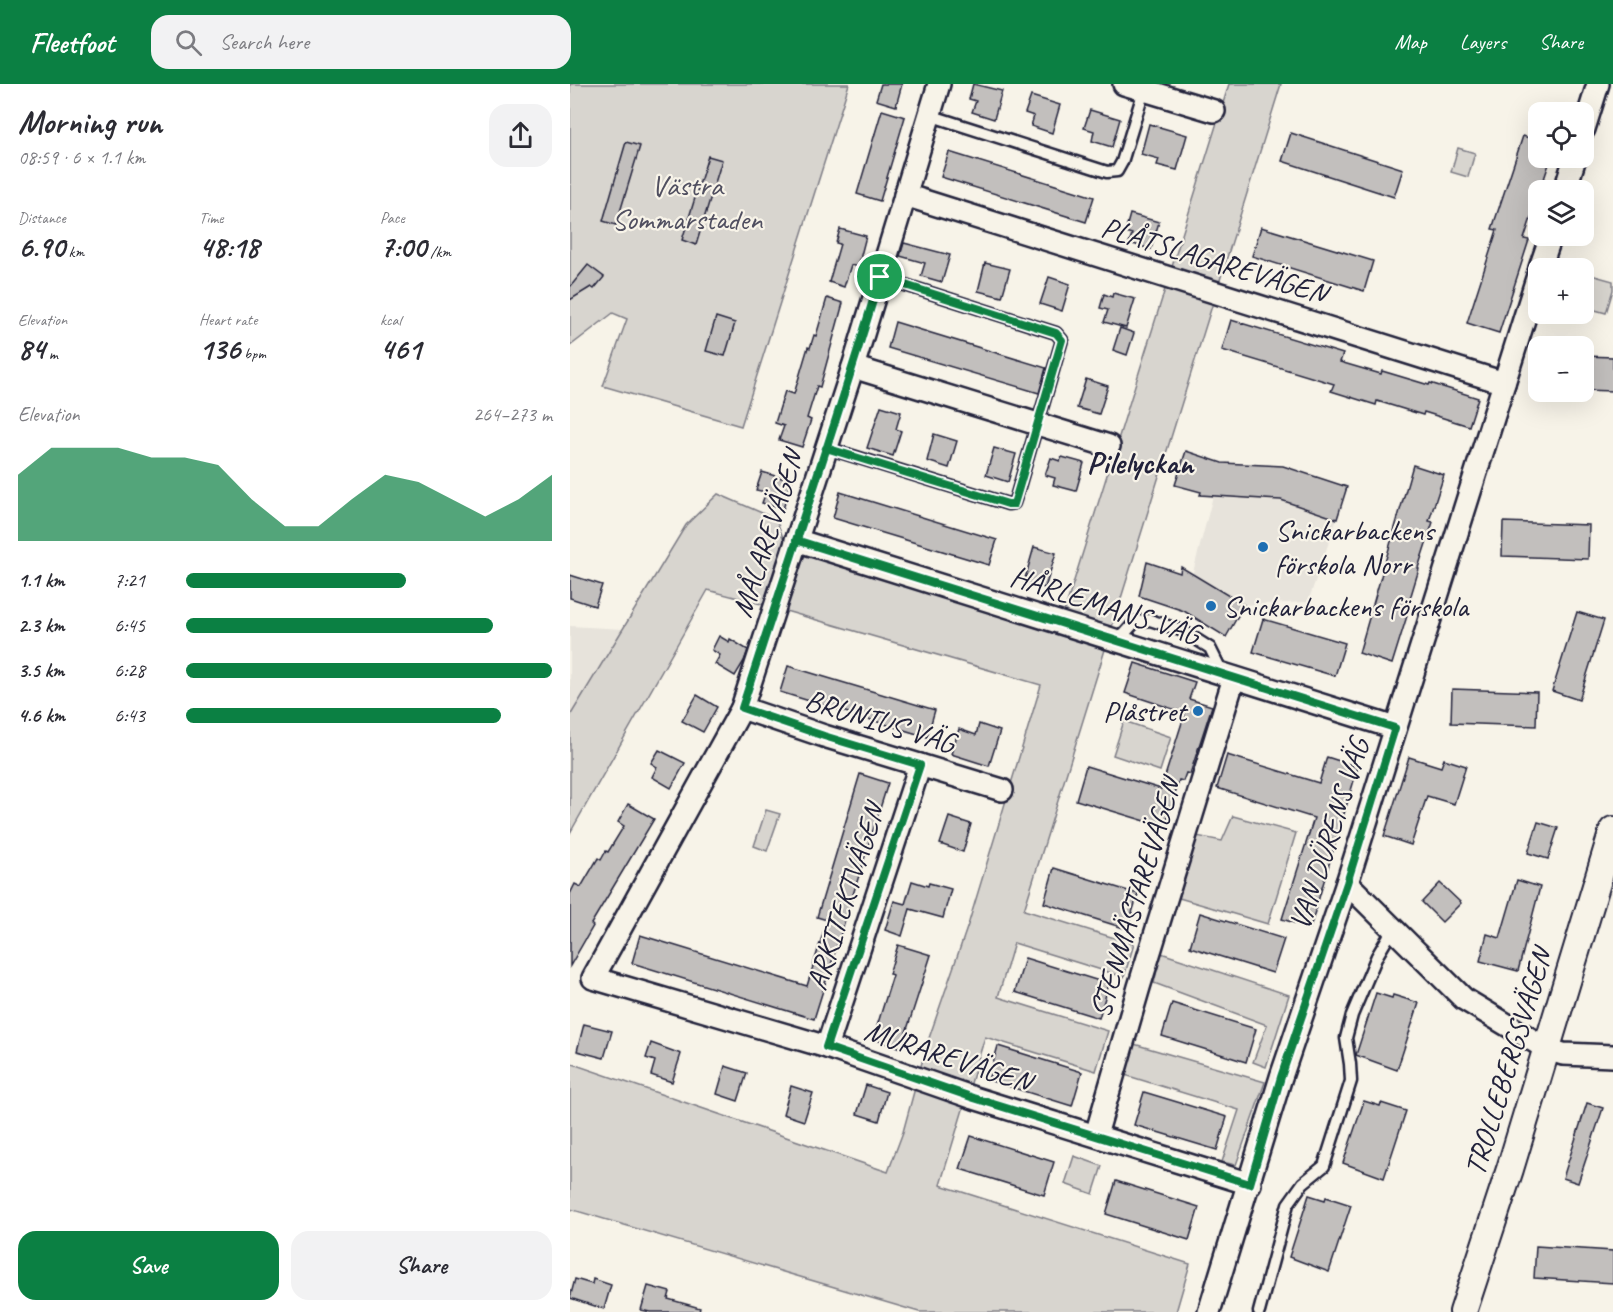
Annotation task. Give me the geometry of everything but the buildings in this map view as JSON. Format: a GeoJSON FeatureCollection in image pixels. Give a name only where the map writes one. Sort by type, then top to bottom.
{"type":"FeatureCollection","features":[{"type":"Feature","properties":{"kind":"street","name":"MÅLAREVÄGEN"},"geometry":{"type":"LineString","coordinates":[[593,978],[742,708],[854,367],[939,84]]}},
{"type":"Feature","properties":{"kind":"street"},"geometry":{"type":"LineString","coordinates":[[1124,84],[1145,87],[1214,111]]}},
{"type":"Feature","properties":{"kind":"street"},"geometry":{"type":"LineString","coordinates":[[1592,102],[1598,84]]}},
{"type":"Feature","properties":{"kind":"street","name":"PLÅTSLAGAREVÄGEN"},"geometry":{"type":"LineString","coordinates":[[905,195],[1504,383]]}},
{"type":"Feature","properties":{"kind":"street","name":"VAN DÜRENS VÄG"},"geometry":{"type":"LineString","coordinates":[[1209,1312],[1281,1077],[1347,883],[1528,308]]}},
{"type":"Feature","properties":{"kind":"street"},"geometry":{"type":"LineString","coordinates":[[854,367],[1109,446]]}},
{"type":"Feature","properties":{"kind":"street","name":"HÅRLEMANS VÄG"},"geometry":{"type":"LineString","coordinates":[[796,540],[1395,728]]}},
{"type":"Feature","properties":{"kind":"street","name":"STENMÄSTAREVÄGEN"},"geometry":{"type":"LineString","coordinates":[[1096,1135],[1229,676]]}},
{"type":"Feature","properties":{"kind":"street","name":"BRUNIUS VÄG"},"geometry":{"type":"LineString","coordinates":[[742,708],[824,736],[1002,790]]}},
{"type":"Feature","properties":{"kind":"street","name":"ARKITEKTVÄGEN"},"geometry":{"type":"LineString","coordinates":[[826,1047],[920,765]]}},
{"type":"Feature","properties":{"kind":"street","name":"TROLLEBERGSVÄGEN"},"geometry":{"type":"LineString","coordinates":[[1463,1312],[1547,1049],[1613,830]]}},
{"type":"Feature","properties":{"kind":"street"},"geometry":{"type":"LineString","coordinates":[[1347,883],[1464,999],[1547,1049],[1563,1054],[1613,1056]]}},
{"type":"Feature","properties":{"kind":"street","name":"MURAREVÄGEN"},"geometry":{"type":"LineString","coordinates":[[593,978],[826,1047],[912,1078],[1250,1184]]}},
{"type":"Feature","properties":{"kind":"lane"},"geometry":{"type":"LineString","coordinates":[[930,115],[1107,172],[1117,171],[1122,162],[1145,87]]}},
{"type":"Feature","properties":{"kind":"lane"},"geometry":{"type":"LineString","coordinates":[[826,448],[1014,504],[1062,340],[1056,333],[880,277]]}},
{"type":"Feature","properties":{"kind":"lane"},"geometry":{"type":"LineString","coordinates":[[1118,641],[1135,622],[1150,620],[1183,631],[1210,648],[1229,676]]}},
{"type":"Feature","properties":{"kind":"lane"},"geometry":{"type":"LineString","coordinates":[[1259,1312],[1288,1204],[1303,1183],[1324,1166],[1351,1081],[1346,1038],[1352,1015],[1377,956],[1393,929]]}},
{"type":"Feature","properties":{"kind":"shaded area","name":"Snickarbackens förskola Norr"},"geometry":{"type":"Polygon","coordinates":[[[1213,496],[1281,500],[1337,519],[1308,602],[1244,605],[1192,576],[1213,496]]]}},
{"type":"Feature","properties":{"kind":"shaded area"},"geometry":{"type":"Polygon","coordinates":[[[570,626],[624,629],[570,716],[570,626]]]}},
{"type":"Feature","properties":{"kind":"green space","name":"Västra Sommarstaden"},"geometry":{"type":"Polygon","coordinates":[[[570,84],[849,84],[741,426],[603,386],[627,319],[613,313],[570,346],[570,84]]]}},
{"type":"Feature","properties":{"kind":"green space"},"geometry":{"type":"Polygon","coordinates":[[[1229,84],[1281,84],[1024,910],[1134,944],[1124,977],[1014,943],[998,997],[1108,1031],[1096,1071],[985,1037],[940,1185],[1190,1264],[1176,1312],[919,1312],[570,1209],[570,1063],[888,1172],[903,1132],[927,1044],[969,922],[1041,685],[708,590],[570,833],[570,716],[686,525],[718,494],[776,519],[787,548],[1058,632],[1229,84]]]}},
{"type":"Feature","properties":{"kind":"green space"},"geometry":{"type":"Polygon","coordinates":[[[1458,148],[1475,153],[1468,177],[1451,172],[1458,148]]]}},
{"type":"Feature","properties":{"kind":"green space"},"geometry":{"type":"Polygon","coordinates":[[[1594,276],[1613,281],[1613,290],[1606,313],[1594,310],[1594,276]]]}},
{"type":"Feature","properties":{"kind":"green space"},"geometry":{"type":"Polygon","coordinates":[[[1124,721],[1171,737],[1160,771],[1113,755],[1124,721]]]}},
{"type":"Feature","properties":{"kind":"green space"},"geometry":{"type":"Polygon","coordinates":[[[766,810],[780,814],[767,851],[754,846],[766,810]]]}},
{"type":"Feature","properties":{"kind":"green space"},"geometry":{"type":"Polygon","coordinates":[[[1233,816],[1296,833],[1268,924],[1179,898],[1197,836],[1222,841],[1233,816]]]}},
{"type":"Feature","properties":{"kind":"green space"},"geometry":{"type":"Polygon","coordinates":[[[1161,953],[1289,995],[1266,1067],[1253,1062],[1267,1025],[1154,983],[1161,953]]]}},
{"type":"Feature","properties":{"kind":"green space"},"geometry":{"type":"Polygon","coordinates":[[[1134,1044],[1265,1082],[1236,1165],[1222,1162],[1239,1110],[1125,1075],[1134,1044]]]}},
{"type":"Feature","properties":{"kind":"green space"},"geometry":{"type":"Polygon","coordinates":[[[1074,1156],[1102,1166],[1093,1194],[1065,1184],[1074,1156]]]}},
{"type":"Feature","properties":{"kind":"place","name":"Snickarbackens förskola Norr"},"geometry":{"type":"Point","coordinates":[1263,547]}},
{"type":"Feature","properties":{"kind":"place","name":"Snickarbackens förskola"},"geometry":{"type":"Point","coordinates":[1211,606]}},
{"type":"Feature","properties":{"kind":"place","name":"Plåstret"},"geometry":{"type":"Point","coordinates":[1198,711]}},
{"type":"Feature","properties":{"kind":"district","name":"Pilelyckan"},"geometry":{"type":"Point","coordinates":[1140,462]}},
{"type":"Feature","properties":{"kind":"route"},"geometry":{"type":"LineString","coordinates":[[880,277],[854,367],[803,518],[742,708],[920,765],[826,1047],[912,1078],[1250,1184],[1281,1077],[1347,883],[1395,728],[796,540],[826,448],[1008,504],[1014,504],[1062,340],[1056,333],[880,277]]}}]}
